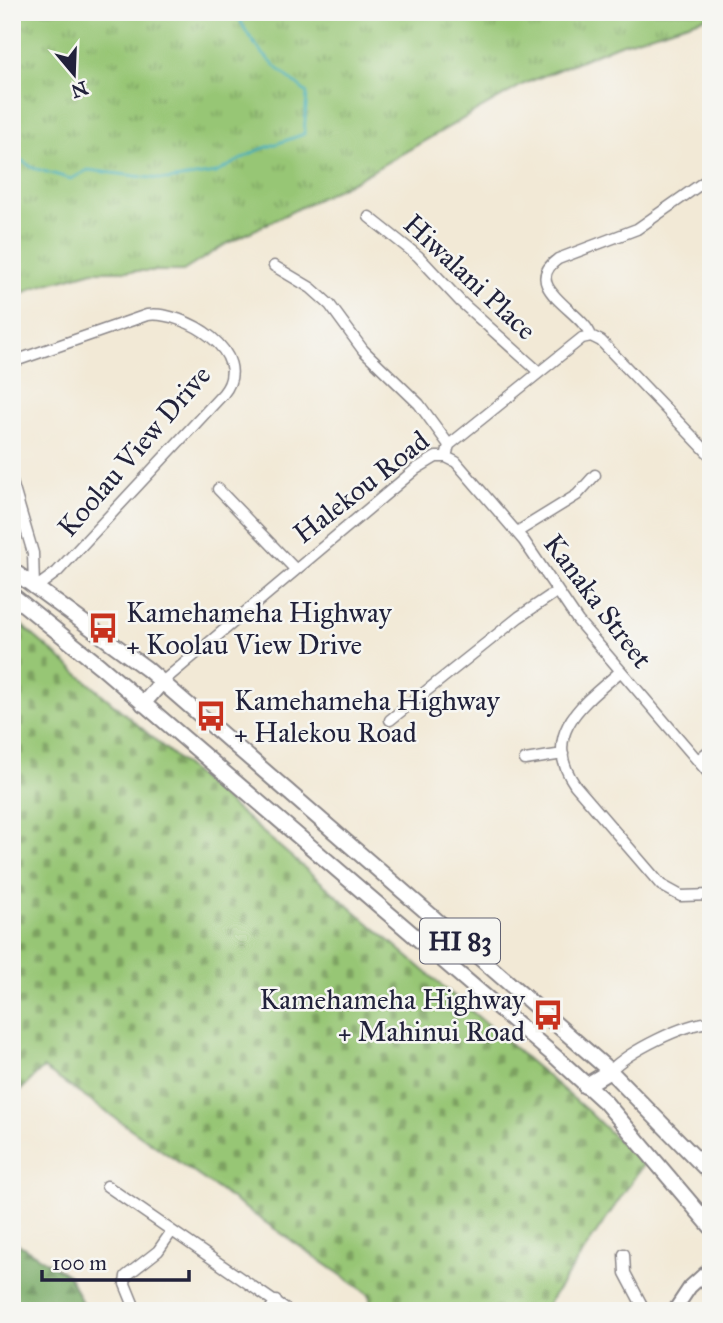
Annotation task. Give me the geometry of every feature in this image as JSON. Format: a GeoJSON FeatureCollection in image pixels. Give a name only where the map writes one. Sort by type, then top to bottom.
{"type":"FeatureCollection","features":[{"type":"Feature","properties":{"kind":"main road","name":"HI 83"},"geometry":{"type":"LineString","coordinates":[[12,570],[34,589],[70,610],[162,683],[610,1071],[711,1174]]}},
{"type":"Feature","properties":{"kind":"main road"},"geometry":{"type":"LineString","coordinates":[[16,598],[34,589]]}},
{"type":"Feature","properties":{"kind":"main road","name":"HI 83"},"geometry":{"type":"LineString","coordinates":[[16,598],[558,1059],[605,1102],[657,1160],[711,1227]]}},
{"type":"Feature","properties":{"kind":"main road"},"geometry":{"type":"LineString","coordinates":[[143,704],[162,683]]}},
{"type":"Feature","properties":{"kind":"main road"},"geometry":{"type":"LineString","coordinates":[[292,831],[310,811]]}},
{"type":"Feature","properties":{"kind":"main road"},"geometry":{"type":"LineString","coordinates":[[585,1086],[610,1071]]}},
{"type":"Feature","properties":{"kind":"street"},"geometry":{"type":"LineString","coordinates":[[711,177],[637,229],[558,260],[549,267],[546,279],[549,292],[583,321],[591,336],[601,341],[711,456]]}},
{"type":"Feature","properties":{"kind":"street","name":"Hiwalani Place"},"geometry":{"type":"LineString","coordinates":[[369,217],[418,256],[461,302],[539,372]]}},
{"type":"Feature","properties":{"kind":"street"},"geometry":{"type":"LineString","coordinates":[[274,266],[311,288],[330,305],[363,350],[419,404],[449,445]]}},
{"type":"Feature","properties":{"kind":"street","name":"Koolau View Drive"},"geometry":{"type":"LineString","coordinates":[[12,362],[147,315],[164,314],[194,325],[224,350],[232,366],[229,384],[223,394],[57,572],[34,589]]}},
{"type":"Feature","properties":{"kind":"street","name":"Halekou Road"},"geometry":{"type":"LineString","coordinates":[[162,683],[295,568],[416,469],[436,457],[446,457],[449,445],[582,338],[591,336]]}},
{"type":"Feature","properties":{"kind":"street","name":"Kanaka Street"},"geometry":{"type":"LineString","coordinates":[[446,457],[456,462],[517,532],[556,592],[711,776]]}},
{"type":"Feature","properties":{"kind":"street"},"geometry":{"type":"LineString","coordinates":[[517,532],[577,495],[595,475]]}},
{"type":"Feature","properties":{"kind":"street"},"geometry":{"type":"LineString","coordinates":[[12,482],[33,553],[34,589]]}},
{"type":"Feature","properties":{"kind":"street"},"geometry":{"type":"LineString","coordinates":[[218,489],[295,568]]}},
{"type":"Feature","properties":{"kind":"street"},"geometry":{"type":"LineString","coordinates":[[390,720],[519,617],[556,592]]}},
{"type":"Feature","properties":{"kind":"street"},"geometry":{"type":"LineString","coordinates":[[621,671],[574,713],[564,734],[563,754],[575,785],[661,885],[689,897],[711,895]]}},
{"type":"Feature","properties":{"kind":"street"},"geometry":{"type":"LineString","coordinates":[[698,760],[711,750]]}},
{"type":"Feature","properties":{"kind":"street"},"geometry":{"type":"LineString","coordinates":[[525,760],[563,754]]}},
{"type":"Feature","properties":{"kind":"street"},"geometry":{"type":"LineString","coordinates":[[610,1071],[663,1038],[688,1027],[711,1022]]}},
{"type":"Feature","properties":{"kind":"street"},"geometry":{"type":"LineString","coordinates":[[107,1186],[288,1311]]}},
{"type":"Feature","properties":{"kind":"street"},"geometry":{"type":"LineString","coordinates":[[136,1311],[125,1284],[126,1276],[158,1251],[173,1231]]}},
{"type":"Feature","properties":{"kind":"street"},"geometry":{"type":"LineString","coordinates":[[624,1254],[625,1273],[645,1311]]}},
{"type":"Feature","properties":{"kind":"street"},"geometry":{"type":"LineString","coordinates":[[674,1311],[690,1287],[711,1268]]}},
{"type":"Feature","properties":{"kind":"street"},"geometry":{"type":"LineString","coordinates":[[269,1311],[276,1301]]}},
{"type":"Feature","properties":{"kind":"green space"},"geometry":{"type":"Polygon","coordinates":[[[12,12],[711,12],[711,16],[617,45],[524,84],[356,180],[226,244],[183,271],[93,271],[33,288],[12,299],[12,12]]]}},
{"type":"Feature","properties":{"kind":"green space"},"geometry":{"type":"Polygon","coordinates":[[[12,617],[589,1112],[643,1165],[543,1311],[370,1311],[370,1295],[43,1068],[12,1099],[12,617]]]}},
{"type":"Feature","properties":{"kind":"green space"},"geometry":{"type":"Polygon","coordinates":[[[12,1240],[69,1276],[86,1311],[12,1311],[12,1240]]]}},
{"type":"Feature","properties":{"kind":"waterway"},"geometry":{"type":"LineString","coordinates":[[12,154],[33,168],[71,179],[88,170],[167,180],[216,173],[256,151],[304,134],[307,93],[257,47],[242,25],[237,12]]}},
{"type":"Feature","properties":{"kind":"place","name":"Kamehameha Highway + Koolau View Drive"},"geometry":{"type":"Point","coordinates":[103,628]}},
{"type":"Feature","properties":{"kind":"place","name":"Kamehameha Highway + Halekou Road"},"geometry":{"type":"Point","coordinates":[211,716]}},
{"type":"Feature","properties":{"kind":"place","name":"Kamehameha Highway + Mahinui Road"},"geometry":{"type":"Point","coordinates":[548,1015]}}]}
